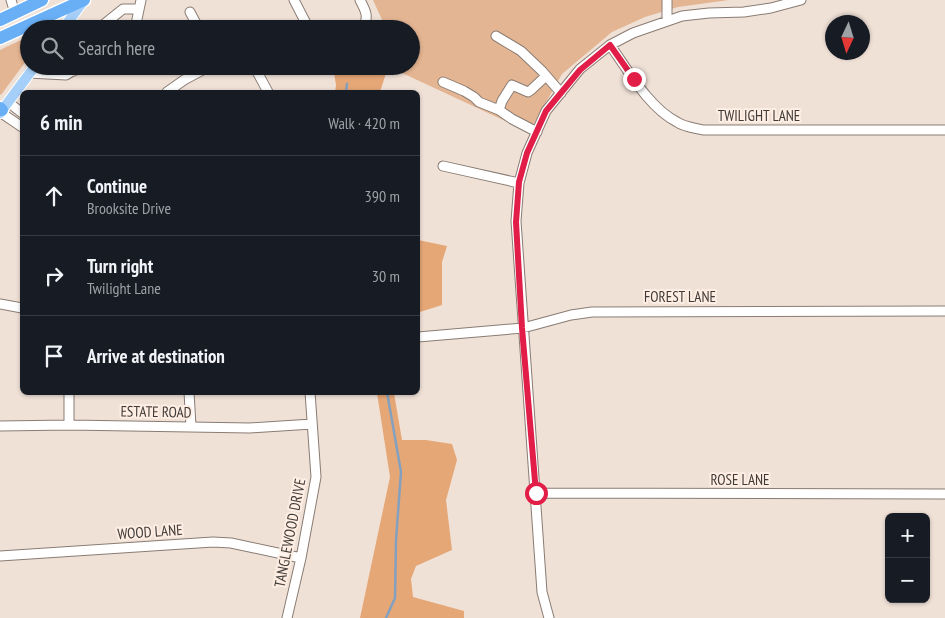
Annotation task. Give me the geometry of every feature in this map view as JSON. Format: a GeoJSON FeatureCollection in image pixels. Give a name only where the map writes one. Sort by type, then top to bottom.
{"type":"FeatureCollection","features":[{"type":"Feature","properties":{"kind":"highway"},"geometry":{"type":"LineString","coordinates":[[40,20],[84,0]]}},
{"type":"Feature","properties":{"kind":"highway"},"geometry":{"type":"LineString","coordinates":[[0,20],[15,14],[36,1]]}},
{"type":"Feature","properties":{"kind":"highway"},"geometry":{"type":"LineString","coordinates":[[0,38],[20,29]]}},
{"type":"Feature","properties":{"kind":"main road"},"geometry":{"type":"LineString","coordinates":[[70,20],[84,0]]}},
{"type":"Feature","properties":{"kind":"main road"},"geometry":{"type":"LineString","coordinates":[[2,109],[28,75]]}},
{"type":"Feature","properties":{"kind":"street"},"geometry":{"type":"LineString","coordinates":[[11,0],[15,14]]}},
{"type":"Feature","properties":{"kind":"street"},"geometry":{"type":"LineString","coordinates":[[294,0],[304,20]]}},
{"type":"Feature","properties":{"kind":"street"},"geometry":{"type":"LineString","coordinates":[[360,0],[366,11],[367,20]]}},
{"type":"Feature","properties":{"kind":"street"},"geometry":{"type":"LineString","coordinates":[[667,0],[667,21]]}},
{"type":"Feature","properties":{"kind":"street"},"geometry":{"type":"LineString","coordinates":[[549,618],[542,592],[516,222],[519,182],[527,153],[546,111],[580,70],[610,45],[633,33],[682,16],[744,12],[801,0]]}},
{"type":"Feature","properties":{"kind":"street"},"geometry":{"type":"LineString","coordinates":[[109,20],[123,9],[138,3],[136,20]]}},
{"type":"Feature","properties":{"kind":"street"},"geometry":{"type":"LineString","coordinates":[[190,12],[195,20]]}},
{"type":"Feature","properties":{"kind":"street"},"geometry":{"type":"LineString","coordinates":[[496,36],[521,51],[561,93]]}},
{"type":"Feature","properties":{"kind":"street","name":"TWILIGHT LANE"},"geometry":{"type":"LineString","coordinates":[[610,45],[658,110],[678,123],[703,130],[945,130]]}},
{"type":"Feature","properties":{"kind":"street"},"geometry":{"type":"LineString","coordinates":[[173,90],[184,80],[193,75]]}},
{"type":"Feature","properties":{"kind":"street"},"geometry":{"type":"LineString","coordinates":[[259,75],[267,90]]}},
{"type":"Feature","properties":{"kind":"street"},"geometry":{"type":"LineString","coordinates":[[498,110],[512,84],[528,92],[546,76]]}},
{"type":"Feature","properties":{"kind":"street"},"geometry":{"type":"LineString","coordinates":[[443,82],[464,91],[479,102],[498,110],[537,132]]}},
{"type":"Feature","properties":{"kind":"street"},"geometry":{"type":"LineString","coordinates":[[2,109],[20,113]]}},
{"type":"Feature","properties":{"kind":"street"},"geometry":{"type":"LineString","coordinates":[[2,109],[20,125]]}},
{"type":"Feature","properties":{"kind":"street"},"geometry":{"type":"LineString","coordinates":[[443,166],[519,182]]}},
{"type":"Feature","properties":{"kind":"street"},"geometry":{"type":"LineString","coordinates":[[0,304],[20,308]]}},
{"type":"Feature","properties":{"kind":"street","name":"FOREST LANE"},"geometry":{"type":"LineString","coordinates":[[420,337],[522,328],[571,315],[592,312],[945,311]]}},
{"type":"Feature","properties":{"kind":"street"},"geometry":{"type":"LineString","coordinates":[[69,395],[69,425]]}},
{"type":"Feature","properties":{"kind":"street"},"geometry":{"type":"LineString","coordinates":[[189,395],[191,426]]}},
{"type":"Feature","properties":{"kind":"street","name":"TANGLEWOOD DRIVE"},"geometry":{"type":"LineString","coordinates":[[287,618],[301,558],[316,478],[310,395]]}},
{"type":"Feature","properties":{"kind":"street","name":"ESTATE ROAD"},"geometry":{"type":"LineString","coordinates":[[0,426],[69,425],[250,428],[312,424]]}},
{"type":"Feature","properties":{"kind":"street","name":"ROSE LANE"},"geometry":{"type":"LineString","coordinates":[[536,493],[945,494]]}},
{"type":"Feature","properties":{"kind":"street","name":"WOOD LANE"},"geometry":{"type":"LineString","coordinates":[[0,556],[213,542],[232,543],[301,558]]}},
{"type":"Feature","properties":{"kind":"shaded area"},"geometry":{"type":"Polygon","coordinates":[[[373,0],[729,0],[678,7],[645,17],[612,32],[562,74],[529,132],[406,75],[420,75],[420,20],[382,20],[373,0]]]}},
{"type":"Feature","properties":{"kind":"shaded area"},"geometry":{"type":"Polygon","coordinates":[[[20,40],[20,69],[1,95],[0,94],[0,50],[20,40]]]}},
{"type":"Feature","properties":{"kind":"shaded area"},"geometry":{"type":"Polygon","coordinates":[[[334,75],[385,75],[381,90],[335,90],[334,75]]]}},
{"type":"Feature","properties":{"kind":"shaded area"},"geometry":{"type":"Polygon","coordinates":[[[420,240],[447,246],[442,262],[442,305],[420,312],[420,240]]]}},
{"type":"Feature","properties":{"kind":"shaded area"},"geometry":{"type":"Polygon","coordinates":[[[377,395],[394,395],[402,440],[426,440],[452,444],[457,460],[446,500],[452,550],[416,566],[411,579],[413,597],[464,611],[464,618],[360,618],[390,477],[377,395]]]}},
{"type":"Feature","properties":{"kind":"waterway"},"geometry":{"type":"LineString","coordinates":[[346,90],[347,84]]}},
{"type":"Feature","properties":{"kind":"waterway"},"geometry":{"type":"LineString","coordinates":[[386,618],[395,598],[396,540],[401,472],[388,395]]}},
{"type":"Feature","properties":{"kind":"route"},"geometry":{"type":"LineString","coordinates":[[536,493],[518,268],[516,222],[519,182],[527,153],[546,111],[580,70],[610,45],[634,79]]}}]}
